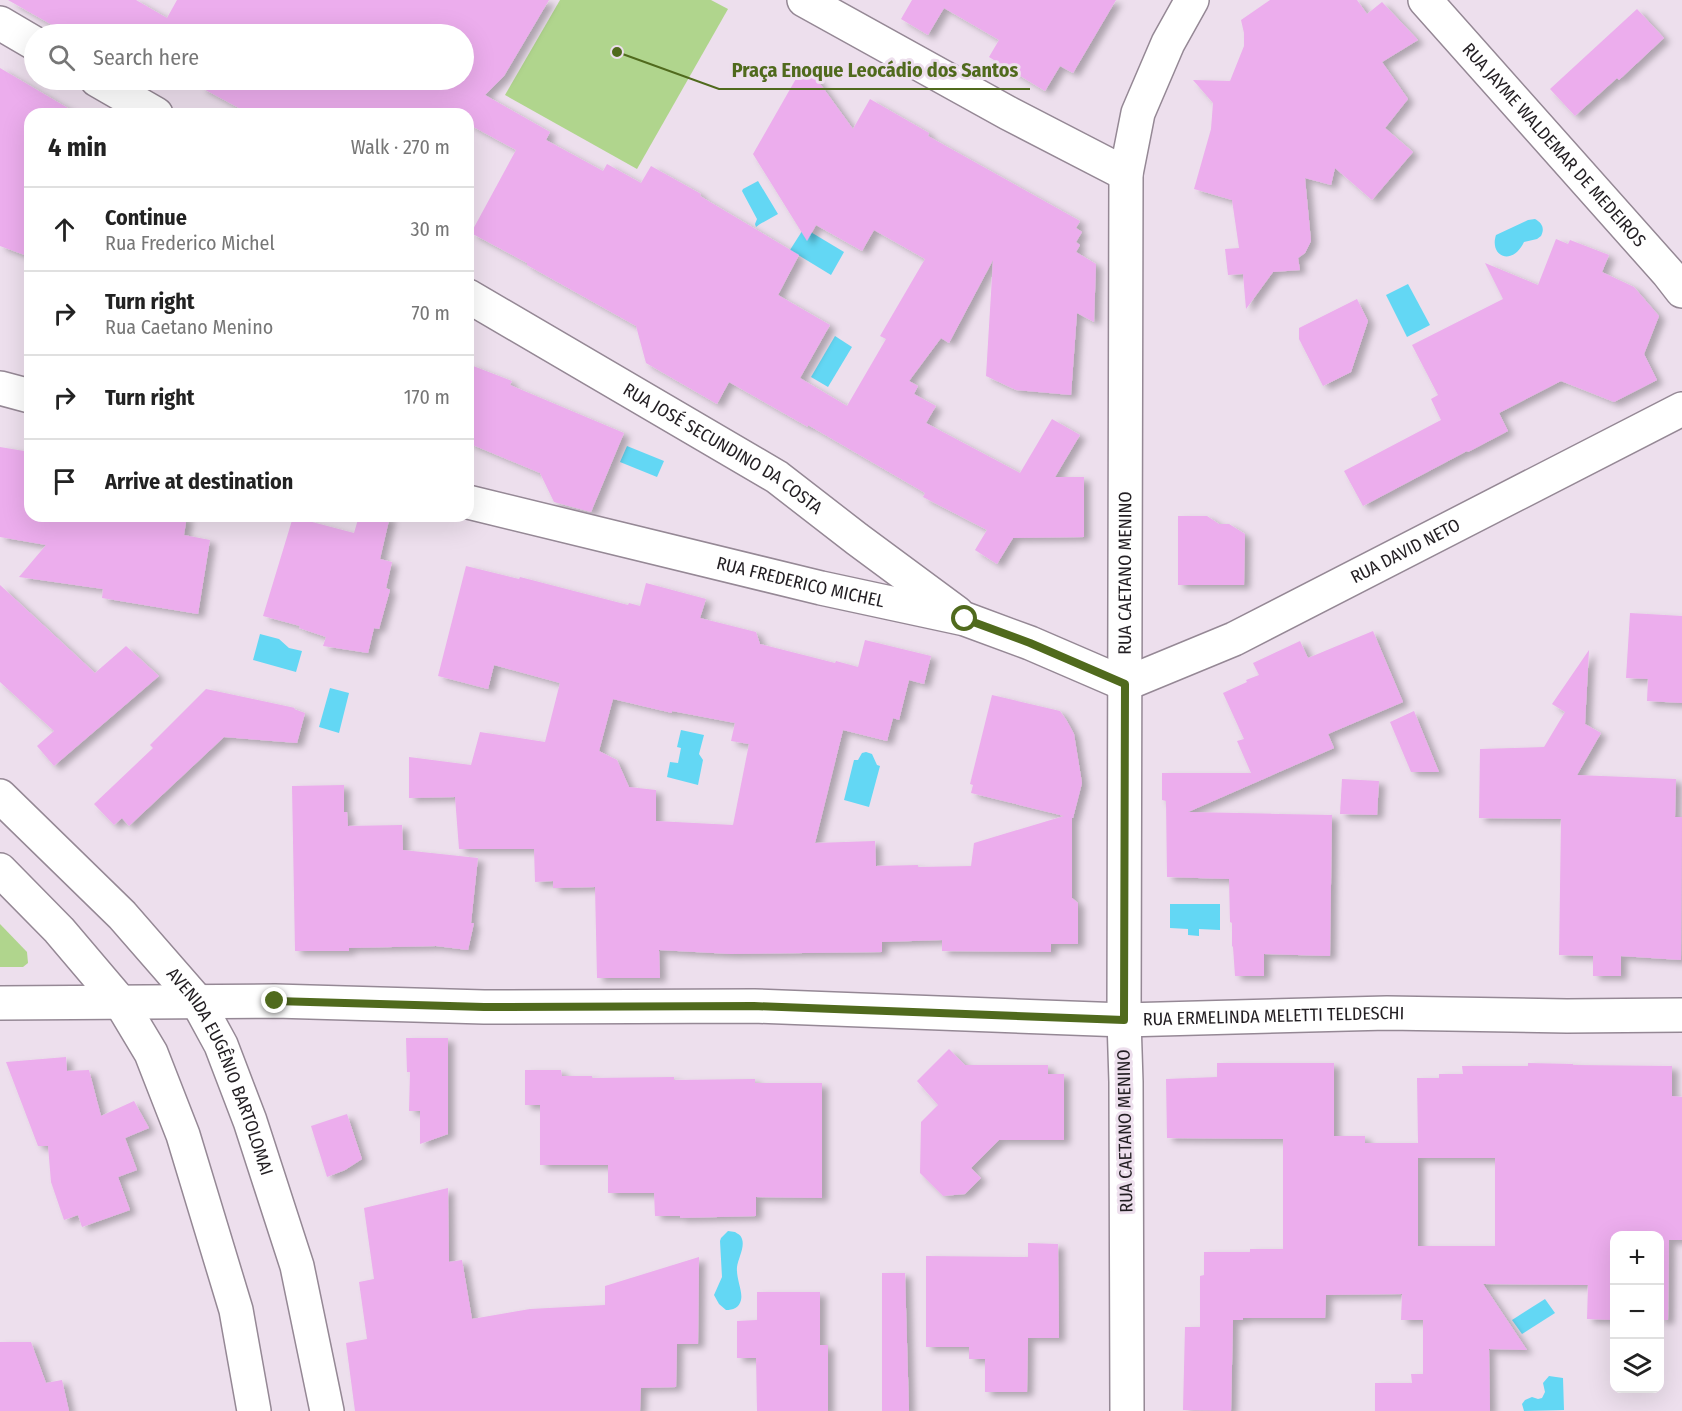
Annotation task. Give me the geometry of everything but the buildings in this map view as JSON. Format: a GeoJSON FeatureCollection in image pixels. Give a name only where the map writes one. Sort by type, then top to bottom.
{"type":"FeatureCollection","features":[{"type":"Feature","properties":{"kind":"street"},"geometry":{"type":"LineString","coordinates":[[804,0],[1008,114],[1126,174]]}},
{"type":"Feature","properties":{"kind":"street","name":"RUA CAETANO MENINO"},"geometry":{"type":"LineString","coordinates":[[1127,1411],[1124,1020],[1126,174],[1138,113],[1168,43],[1192,0]]}},
{"type":"Feature","properties":{"kind":"street","name":"RUA JAYME WALDEMAR DE MEDEIROS"},"geometry":{"type":"LineString","coordinates":[[1425,0],[1682,291]]}},
{"type":"Feature","properties":{"kind":"street"},"geometry":{"type":"LineString","coordinates":[[0,23],[24,37]]}},
{"type":"Feature","properties":{"kind":"street"},"geometry":{"type":"LineString","coordinates":[[114,90],[146,108]]}},
{"type":"Feature","properties":{"kind":"street","name":"RUA JOSÉ SECUNDINO DA COSTA"},"geometry":{"type":"LineString","coordinates":[[474,300],[777,477],[856,539],[965,619]]}},
{"type":"Feature","properties":{"kind":"street"},"geometry":{"type":"LineString","coordinates":[[0,388],[24,394]]}},
{"type":"Feature","properties":{"kind":"street","name":"RUA DAVID NETO"},"geometry":{"type":"LineString","coordinates":[[1125,684],[1234,639],[1682,410]]}},
{"type":"Feature","properties":{"kind":"street","name":"RUA FREDERICO MICHEL"},"geometry":{"type":"LineString","coordinates":[[474,503],[821,588],[965,619],[1030,643],[1125,684]]}},
{"type":"Feature","properties":{"kind":"street","name":"AVENIDA EUGÊNIO BARTOLOMAI"},"geometry":{"type":"LineString","coordinates":[[0,796],[122,915],[196,1001],[221,1045],[250,1121],[297,1266],[327,1411]]}},
{"type":"Feature","properties":{"kind":"street"},"geometry":{"type":"LineString","coordinates":[[0,870],[59,930],[121,1003],[151,1053],[183,1135],[236,1310],[254,1411]]}},
{"type":"Feature","properties":{"kind":"street","name":"RUA ERMELINDA MELETTI TELDESCHI"},"geometry":{"type":"LineString","coordinates":[[0,1003],[275,1001],[484,1007],[754,1006],[1124,1020],[1387,1013],[1682,1015]]}},
{"type":"Feature","properties":{"kind":"green space"},"geometry":{"type":"Polygon","coordinates":[[[560,0],[711,0],[728,9],[637,169],[505,95],[560,0]]]}},
{"type":"Feature","properties":{"kind":"green space"},"geometry":{"type":"Polygon","coordinates":[[[0,924],[27,952],[28,963],[23,967],[0,967],[0,924]]]}},
{"type":"Feature","properties":{"kind":"water"},"geometry":{"type":"Polygon","coordinates":[[[758,181],[778,214],[756,227],[757,219],[742,191],[758,181]]]}},
{"type":"Feature","properties":{"kind":"water"},"geometry":{"type":"Polygon","coordinates":[[[1535,219],[1542,226],[1541,236],[1524,242],[1514,254],[1503,256],[1499,253],[1495,242],[1496,235],[1535,219]]]}},
{"type":"Feature","properties":{"kind":"water"},"geometry":{"type":"Polygon","coordinates":[[[804,228],[844,252],[831,275],[790,250],[804,228]]]}},
{"type":"Feature","properties":{"kind":"water"},"geometry":{"type":"Polygon","coordinates":[[[1408,284],[1430,325],[1407,337],[1386,295],[1408,284]]]}},
{"type":"Feature","properties":{"kind":"water"},"geometry":{"type":"Polygon","coordinates":[[[835,336],[852,347],[828,387],[811,377],[835,336]]]}},
{"type":"Feature","properties":{"kind":"water"},"geometry":{"type":"Polygon","coordinates":[[[627,446],[664,461],[657,477],[620,462],[627,446]]]}},
{"type":"Feature","properties":{"kind":"water"},"geometry":{"type":"Polygon","coordinates":[[[260,634],[279,639],[289,648],[302,651],[296,672],[253,660],[260,634]]]}},
{"type":"Feature","properties":{"kind":"water"},"geometry":{"type":"Polygon","coordinates":[[[330,688],[349,693],[339,733],[319,727],[330,688]]]}},
{"type":"Feature","properties":{"kind":"water"},"geometry":{"type":"Polygon","coordinates":[[[681,730],[704,735],[699,754],[703,760],[698,785],[667,777],[670,762],[678,763],[681,748],[677,747],[681,730]]]}},
{"type":"Feature","properties":{"kind":"water"},"geometry":{"type":"Polygon","coordinates":[[[862,753],[872,754],[877,765],[880,766],[869,807],[844,800],[854,760],[858,760],[862,753]]]}},
{"type":"Feature","properties":{"kind":"water"},"geometry":{"type":"Polygon","coordinates":[[[1170,904],[1220,904],[1220,930],[1199,929],[1199,936],[1188,935],[1188,929],[1170,928],[1170,904]]]}},
{"type":"Feature","properties":{"kind":"water"},"geometry":{"type":"Polygon","coordinates":[[[728,1231],[735,1232],[743,1242],[737,1267],[740,1303],[733,1309],[726,1310],[714,1295],[722,1277],[720,1241],[728,1231]]]}},
{"type":"Feature","properties":{"kind":"water"},"geometry":{"type":"Polygon","coordinates":[[[1545,1299],[1555,1313],[1522,1334],[1512,1320],[1545,1299]]]}},
{"type":"Feature","properties":{"kind":"water"},"geometry":{"type":"Polygon","coordinates":[[[1549,1376],[1563,1378],[1564,1410],[1524,1411],[1522,1404],[1525,1400],[1532,1397],[1542,1398],[1545,1392],[1543,1383],[1549,1376]]]}},
{"type":"Feature","properties":{"kind":"place","name":"Praça Enoque Leocádio dos Santos"},"geometry":{"type":"Point","coordinates":[617,52]}},
{"type":"Feature","properties":{"kind":"route"},"geometry":{"type":"LineString","coordinates":[[275,1001],[484,1007],[754,1006],[1124,1020],[1125,684],[1030,643],[965,619]]}}]}
